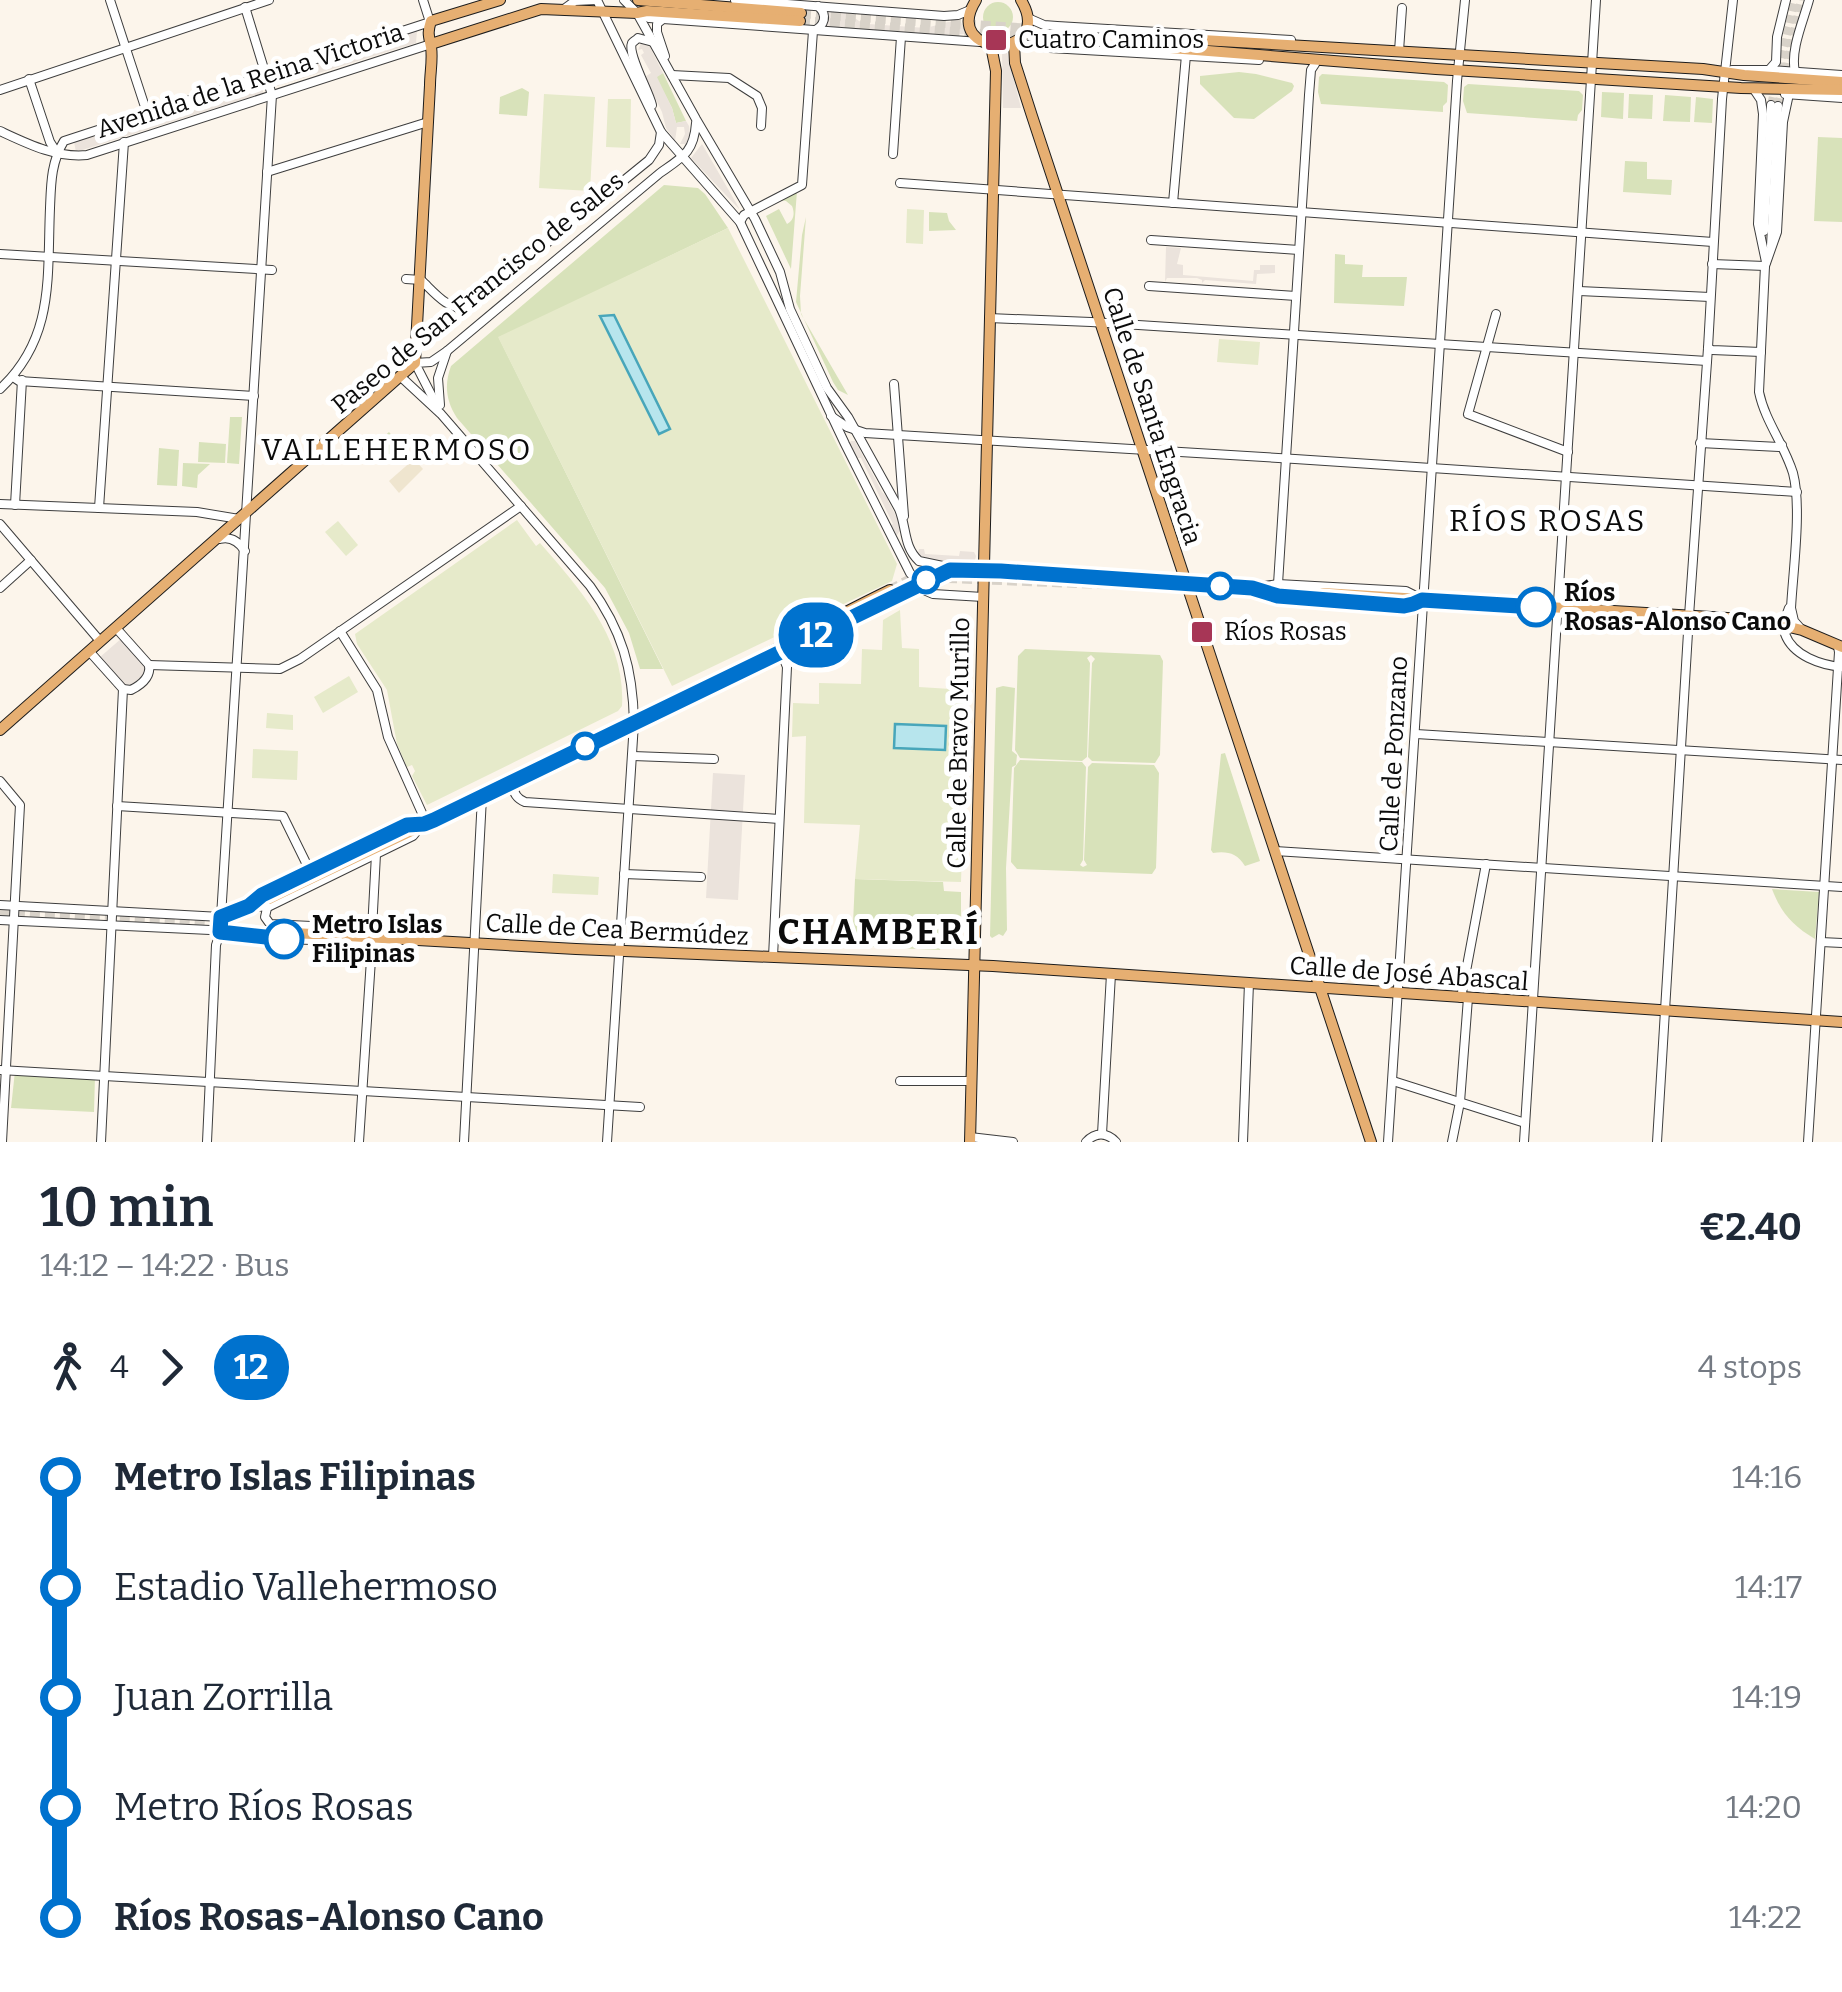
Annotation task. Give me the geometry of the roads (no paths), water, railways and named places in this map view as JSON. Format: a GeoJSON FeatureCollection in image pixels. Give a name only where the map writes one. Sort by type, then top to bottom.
{"type":"FeatureCollection","features":[{"type":"Feature","properties":{"kind":"main road","name":"Avenida de la Reina Victoria"},"geometry":{"type":"LineString","coordinates":[[431,22],[500,0]]}},
{"type":"Feature","properties":{"kind":"main road","name":"Avenida de la Reina Victoria"},"geometry":{"type":"LineString","coordinates":[[433,43],[530,12],[598,4],[637,13],[800,17],[638,0]]}},
{"type":"Feature","properties":{"kind":"main road"},"geometry":{"type":"LineString","coordinates":[[986,44],[1005,46],[1023,34],[1028,18],[1023,1]]}},
{"type":"Feature","properties":{"kind":"main road","name":"Calle de Bravo Murillo"},"geometry":{"type":"LineString","coordinates":[[970,1140],[996,72],[986,44],[970,26],[973,5]]}},
{"type":"Feature","properties":{"kind":"main road"},"geometry":{"type":"LineString","coordinates":[[416,363],[433,43],[427,37],[431,22]]}},
{"type":"Feature","properties":{"kind":"main road"},"geometry":{"type":"LineString","coordinates":[[1842,79],[1461,54],[1132,40],[1374,64],[1741,88],[1842,90]]}},
{"type":"Feature","properties":{"kind":"main road","name":"Calle de Santa Engracia"},"geometry":{"type":"LineString","coordinates":[[1014,42],[1015,63],[1371,1142]]}},
{"type":"Feature","properties":{"kind":"main road","name":"Paseo de San Francisco de Sales"},"geometry":{"type":"LineString","coordinates":[[0,730],[416,363]]}},
{"type":"Feature","properties":{"kind":"main road"},"geometry":{"type":"LineString","coordinates":[[268,904],[742,670],[756,658],[890,590]]}},
{"type":"Feature","properties":{"kind":"main road"},"geometry":{"type":"LineString","coordinates":[[1322,593],[1760,620],[1802,630],[1840,647]]}},
{"type":"Feature","properties":{"kind":"main road","name":"Calle de Cea Bermúdez"},"geometry":{"type":"LineString","coordinates":[[294,933],[974,966]]}},
{"type":"Feature","properties":{"kind":"main road","name":"Calle de José Abascal"},"geometry":{"type":"LineString","coordinates":[[974,966],[1842,1022]]}},
{"type":"Feature","properties":{"kind":"street"},"geometry":{"type":"LineString","coordinates":[[110,0],[147,113]]}},
{"type":"Feature","properties":{"kind":"street"},"geometry":{"type":"LineString","coordinates":[[2,86],[269,0]]}},
{"type":"Feature","properties":{"kind":"street"},"geometry":{"type":"LineString","coordinates":[[423,0],[431,22]]}},
{"type":"Feature","properties":{"kind":"street"},"geometry":{"type":"LineString","coordinates":[[624,0],[637,13],[751,211],[780,272],[788,304],[828,388],[903,520]]}},
{"type":"Feature","properties":{"kind":"street"},"geometry":{"type":"LineString","coordinates":[[734,0],[950,16],[973,5]]}},
{"type":"Feature","properties":{"kind":"street","name":"Calle de Ponzano"},"geometry":{"type":"LineString","coordinates":[[1388,1142],[1465,0]]}},
{"type":"Feature","properties":{"kind":"street"},"geometry":{"type":"LineString","coordinates":[[1524,1142],[1596,0]]}},
{"type":"Feature","properties":{"kind":"street"},"geometry":{"type":"LineString","coordinates":[[1657,1142],[1722,86],[1734,0]]}},
{"type":"Feature","properties":{"kind":"street"},"geometry":{"type":"LineString","coordinates":[[1769,70],[1776,62],[1786,0]]}},
{"type":"Feature","properties":{"kind":"street"},"geometry":{"type":"LineString","coordinates":[[1795,72],[1796,44],[1809,0]]}},
{"type":"Feature","properties":{"kind":"street"},"geometry":{"type":"LineString","coordinates":[[598,4],[661,132],[740,222],[831,416],[918,584],[933,594],[983,597]]}},
{"type":"Feature","properties":{"kind":"street"},"geometry":{"type":"LineString","coordinates":[[740,222],[744,214],[802,186],[813,31],[822,26],[824,19],[818,6]]}},
{"type":"Feature","properties":{"kind":"street"},"geometry":{"type":"LineString","coordinates":[[207,1142],[216,944],[220,932],[245,551],[243,515],[259,313],[267,269],[272,95],[246,8]]}},
{"type":"Feature","properties":{"kind":"street"},"geometry":{"type":"LineString","coordinates":[[1399,51],[1402,8]]}},
{"type":"Feature","properties":{"kind":"street","name":"Avenida de la Reina Victoria"},"geometry":{"type":"LineString","coordinates":[[637,13],[649,18],[986,44]]}},
{"type":"Feature","properties":{"kind":"street"},"geometry":{"type":"LineString","coordinates":[[1028,18],[1051,26],[1314,42],[1375,50]]}},
{"type":"Feature","properties":{"kind":"street"},"geometry":{"type":"LineString","coordinates":[[664,19],[657,24],[657,30],[672,75]]}},
{"type":"Feature","properties":{"kind":"street","name":"Avenida de la Reina Victoria"},"geometry":{"type":"LineString","coordinates":[[431,22],[64,141],[56,153],[87,154],[433,43]]}},
{"type":"Feature","properties":{"kind":"street"},"geometry":{"type":"LineString","coordinates":[[893,154],[901,37]]}},
{"type":"Feature","properties":{"kind":"street"},"geometry":{"type":"LineString","coordinates":[[653,42],[638,38],[631,48],[650,93],[654,117]]}},
{"type":"Feature","properties":{"kind":"street"},"geometry":{"type":"LineString","coordinates":[[1014,42],[1050,48],[1374,64]]}},
{"type":"Feature","properties":{"kind":"street"},"geometry":{"type":"LineString","coordinates":[[1728,53],[1736,66],[1744,69]]}},
{"type":"Feature","properties":{"kind":"street"},"geometry":{"type":"LineString","coordinates":[[1173,203],[1186,55]]}},
{"type":"Feature","properties":{"kind":"street"},"geometry":{"type":"LineString","coordinates":[[1278,584],[1311,72],[1315,64]]}},
{"type":"Feature","properties":{"kind":"street"},"geometry":{"type":"LineString","coordinates":[[1725,71],[1769,70],[1842,79]]}},
{"type":"Feature","properties":{"kind":"street"},"geometry":{"type":"LineString","coordinates":[[672,75],[729,78],[757,96],[762,126]]}},
{"type":"Feature","properties":{"kind":"street"},"geometry":{"type":"LineString","coordinates":[[0,389],[34,345],[41,325],[48,257],[56,153],[29,79]]}},
{"type":"Feature","properties":{"kind":"street"},"geometry":{"type":"LineString","coordinates":[[1741,88],[1842,98]]}},
{"type":"Feature","properties":{"kind":"street"},"geometry":{"type":"LineString","coordinates":[[1755,91],[1764,114],[1758,224],[1767,251]]}},
{"type":"Feature","properties":{"kind":"street"},"geometry":{"type":"LineString","coordinates":[[1767,251],[1777,232],[1784,116],[1789,94]]}},
{"type":"Feature","properties":{"kind":"street"},"geometry":{"type":"LineString","coordinates":[[1774,106],[1760,398],[1782,445],[1797,492],[1791,602],[1792,616],[1802,630]]}},
{"type":"Feature","properties":{"kind":"street"},"geometry":{"type":"LineString","coordinates":[[682,158],[694,139],[696,119]]}},
{"type":"Feature","properties":{"kind":"street"},"geometry":{"type":"LineString","coordinates":[[268,172],[428,122]]}},
{"type":"Feature","properties":{"kind":"street"},"geometry":{"type":"LineString","coordinates":[[0,131],[56,153]]}},
{"type":"Feature","properties":{"kind":"street","name":"Paseo de San Francisco de Sales"},"geometry":{"type":"LineString","coordinates":[[421,280],[441,300],[459,309],[467,308],[648,160],[659,145],[661,132]]}},
{"type":"Feature","properties":{"kind":"street"},"geometry":{"type":"LineString","coordinates":[[99,508],[124,142]]}},
{"type":"Feature","properties":{"kind":"street","name":"Paseo de San Francisco de Sales"},"geometry":{"type":"LineString","coordinates":[[416,363],[430,362],[446,351],[682,158]]}},
{"type":"Feature","properties":{"kind":"street"},"geometry":{"type":"LineString","coordinates":[[900,184],[1713,242]]}},
{"type":"Feature","properties":{"kind":"street"},"geometry":{"type":"LineString","coordinates":[[1151,240],[1299,250]]}},
{"type":"Feature","properties":{"kind":"street"},"geometry":{"type":"LineString","coordinates":[[0,254],[267,269]]}},
{"type":"Feature","properties":{"kind":"street"},"geometry":{"type":"LineString","coordinates":[[1712,264],[1766,264]]}},
{"type":"Feature","properties":{"kind":"street"},"geometry":{"type":"LineString","coordinates":[[406,279],[421,280]]}},
{"type":"Feature","properties":{"kind":"street"},"geometry":{"type":"LineString","coordinates":[[1149,286],[1296,296]]}},
{"type":"Feature","properties":{"kind":"street"},"geometry":{"type":"LineString","coordinates":[[1578,291],[1710,297]]}},
{"type":"Feature","properties":{"kind":"street"},"geometry":{"type":"LineString","coordinates":[[259,313],[270,314]]}},
{"type":"Feature","properties":{"kind":"street"},"geometry":{"type":"LineString","coordinates":[[1496,314],[1468,414],[1568,452]]}},
{"type":"Feature","properties":{"kind":"street"},"geometry":{"type":"LineString","coordinates":[[989,318],[1706,361]]}},
{"type":"Feature","properties":{"kind":"street"},"geometry":{"type":"LineString","coordinates":[[1708,348],[1761,352]]}},
{"type":"Feature","properties":{"kind":"street"},"geometry":{"type":"LineString","coordinates":[[441,414],[438,378],[446,351]]}},
{"type":"Feature","properties":{"kind":"street"},"geometry":{"type":"LineString","coordinates":[[416,363],[441,414]]}},
{"type":"Feature","properties":{"kind":"street"},"geometry":{"type":"LineString","coordinates":[[14,375],[23,381],[254,396]]}},
{"type":"Feature","properties":{"kind":"street"},"geometry":{"type":"LineString","coordinates":[[400,376],[441,414],[590,586],[610,616],[628,659],[634,697],[633,756],[608,1142]]}},
{"type":"Feature","properties":{"kind":"street"},"geometry":{"type":"LineString","coordinates":[[15,504],[23,381]]}},
{"type":"Feature","properties":{"kind":"street"},"geometry":{"type":"LineString","coordinates":[[894,384],[904,532],[912,554],[922,562],[958,569],[1252,588],[1278,584],[1406,591],[1422,600]]}},
{"type":"Feature","properties":{"kind":"street"},"geometry":{"type":"LineString","coordinates":[[831,416],[857,435]]}},
{"type":"Feature","properties":{"kind":"street"},"geometry":{"type":"LineString","coordinates":[[845,444],[857,435],[898,435],[1797,492]]}},
{"type":"Feature","properties":{"kind":"street"},"geometry":{"type":"LineString","coordinates":[[1700,443],[1782,445]]}},
{"type":"Feature","properties":{"kind":"street"},"geometry":{"type":"LineString","coordinates":[[0,506],[243,515]]}},
{"type":"Feature","properties":{"kind":"street"},"geometry":{"type":"LineString","coordinates":[[149,665],[280,670],[521,506]]}},
{"type":"Feature","properties":{"kind":"street"},"geometry":{"type":"LineString","coordinates":[[0,524],[100,641]]}},
{"type":"Feature","properties":{"kind":"street"},"geometry":{"type":"LineString","coordinates":[[891,537],[900,538],[904,532]]}},
{"type":"Feature","properties":{"kind":"street"},"geometry":{"type":"LineString","coordinates":[[215,540],[227,537],[245,551]]}},
{"type":"Feature","properties":{"kind":"street"},"geometry":{"type":"LineString","coordinates":[[0,588],[32,560]]}},
{"type":"Feature","properties":{"kind":"street"},"geometry":{"type":"LineString","coordinates":[[742,670],[943,572],[958,569]]}},
{"type":"Feature","properties":{"kind":"street"},"geometry":{"type":"LineString","coordinates":[[1252,588],[1276,596],[1409,606],[1422,600]]}},
{"type":"Feature","properties":{"kind":"street"},"geometry":{"type":"LineString","coordinates":[[1791,602],[1784,625],[1788,640],[1806,657],[1840,667]]}},
{"type":"Feature","properties":{"kind":"street"},"geometry":{"type":"LineString","coordinates":[[89,651],[123,688],[138,686],[149,674],[149,665],[116,628]]}},
{"type":"Feature","properties":{"kind":"street"},"geometry":{"type":"LineString","coordinates":[[340,631],[377,690],[388,738],[424,824]]}},
{"type":"Feature","properties":{"kind":"street"},"geometry":{"type":"LineString","coordinates":[[1808,1142],[1824,886],[1837,760],[1840,647]]}},
{"type":"Feature","properties":{"kind":"street"},"geometry":{"type":"LineString","coordinates":[[772,957],[787,667],[781,652]]}},
{"type":"Feature","properties":{"kind":"street"},"geometry":{"type":"LineString","coordinates":[[101,1142],[123,688]]}},
{"type":"Feature","properties":{"kind":"street"},"geometry":{"type":"LineString","coordinates":[[1416,734],[1837,760]]}},
{"type":"Feature","properties":{"kind":"street"},"geometry":{"type":"LineString","coordinates":[[633,756],[714,759]]}},
{"type":"Feature","properties":{"kind":"street"},"geometry":{"type":"LineString","coordinates":[[0,780],[20,805],[2,1142]]}},
{"type":"Feature","properties":{"kind":"street"},"geometry":{"type":"LineString","coordinates":[[514,780],[519,800],[525,802],[779,819]]}},
{"type":"Feature","properties":{"kind":"street"},"geometry":{"type":"LineString","coordinates":[[464,1142],[482,796]]}},
{"type":"Feature","properties":{"kind":"street"},"geometry":{"type":"LineString","coordinates":[[118,806],[283,816],[310,871]]}},
{"type":"Feature","properties":{"kind":"street"},"geometry":{"type":"LineString","coordinates":[[0,905],[221,917],[249,906],[268,904],[413,836],[424,824]]}},
{"type":"Feature","properties":{"kind":"street"},"geometry":{"type":"LineString","coordinates":[[249,906],[262,895],[407,825],[424,824]]}},
{"type":"Feature","properties":{"kind":"street"},"geometry":{"type":"LineString","coordinates":[[1275,851],[1842,887]]}},
{"type":"Feature","properties":{"kind":"street"},"geometry":{"type":"LineString","coordinates":[[372,930],[376,854]]}},
{"type":"Feature","properties":{"kind":"street"},"geometry":{"type":"LineString","coordinates":[[1452,1142],[1460,1102],[1464,998],[1486,864]]}},
{"type":"Feature","properties":{"kind":"street"},"geometry":{"type":"LineString","coordinates":[[624,874],[701,877]]}},
{"type":"Feature","properties":{"kind":"street"},"geometry":{"type":"LineString","coordinates":[[268,904],[265,918],[270,924]]}},
{"type":"Feature","properties":{"kind":"street","name":"Calle de Cea Bermúdez"},"geometry":{"type":"LineString","coordinates":[[0,920],[372,944],[433,941]]}},
{"type":"Feature","properties":{"kind":"street","name":"Calle de Cea Bermúdez"},"geometry":{"type":"LineString","coordinates":[[244,936],[270,924],[404,932],[433,941]]}},
{"type":"Feature","properties":{"kind":"street"},"geometry":{"type":"LineString","coordinates":[[1821,942],[1842,944]]}},
{"type":"Feature","properties":{"kind":"street"},"geometry":{"type":"LineString","coordinates":[[359,1142],[372,944]]}},
{"type":"Feature","properties":{"kind":"street"},"geometry":{"type":"LineString","coordinates":[[1102,1134],[1112,974]]}},
{"type":"Feature","properties":{"kind":"street"},"geometry":{"type":"LineString","coordinates":[[1242,1142],[1249,983]]}},
{"type":"Feature","properties":{"kind":"street"},"geometry":{"type":"LineString","coordinates":[[3,1070],[640,1107]]}},
{"type":"Feature","properties":{"kind":"street"},"geometry":{"type":"LineString","coordinates":[[1393,1080],[1525,1124]]}},
{"type":"Feature","properties":{"kind":"street"},"geometry":{"type":"LineString","coordinates":[[900,1081],[971,1081]]}},
{"type":"Feature","properties":{"kind":"street"},"geometry":{"type":"LineString","coordinates":[[1086,1142],[1102,1134],[1116,1142]]}},
{"type":"Feature","properties":{"kind":"street"},"geometry":{"type":"LineString","coordinates":[[970,1140],[1013,1142]]}},
{"type":"Feature","properties":{"kind":"water"},"geometry":{"type":"Polygon","coordinates":[[[614,315],[670,429],[659,434],[600,316],[614,315]]]}},
{"type":"Feature","properties":{"kind":"water"},"geometry":{"type":"Polygon","coordinates":[[[895,724],[946,726],[945,750],[894,748],[895,724]]]}},
{"type":"Feature","properties":{"kind":"tunnel"},"geometry":{"type":"LineString","coordinates":[[1771,105],[1795,0]]}},
{"type":"Feature","properties":{"kind":"tunnel"},"geometry":{"type":"LineString","coordinates":[[1778,106],[1801,0]]}},
{"type":"Feature","properties":{"kind":"tunnel"},"geometry":{"type":"LineString","coordinates":[[801,13],[1132,36]]}},
{"type":"Feature","properties":{"kind":"tunnel"},"geometry":{"type":"LineString","coordinates":[[800,21],[1132,45]]}},
{"type":"Feature","properties":{"kind":"tunnel"},"geometry":{"type":"LineString","coordinates":[[890,590],[922,577],[1182,587]]}},
{"type":"Feature","properties":{"kind":"tunnel"},"geometry":{"type":"LineString","coordinates":[[1264,590],[1323,593]]}},
{"type":"Feature","properties":{"kind":"tunnel"},"geometry":{"type":"LineString","coordinates":[[0,911],[208,922],[233,917],[269,899]]}},
{"type":"Feature","properties":{"kind":"tunnel"},"geometry":{"type":"LineString","coordinates":[[241,931],[294,933]]}},
{"type":"Feature","properties":{"kind":"place","name":"Cuatro Caminos"},"geometry":{"type":"Point","coordinates":[996,40]}},
{"type":"Feature","properties":{"kind":"place","name":"Ríos Rosas-Alonso Cano"},"geometry":{"type":"Point","coordinates":[1536,607]}},
{"type":"Feature","properties":{"kind":"place","name":"Ríos Rosas"},"geometry":{"type":"Point","coordinates":[1202,632]}},
{"type":"Feature","properties":{"kind":"place","name":"Metro Islas Filipinas"},"geometry":{"type":"Point","coordinates":[284,939]}},
{"type":"Feature","properties":{"kind":"district","name":"VALLEHERMOSO"},"geometry":{"type":"Point","coordinates":[397,450]}},
{"type":"Feature","properties":{"kind":"district","name":"RÍOS ROSAS"},"geometry":{"type":"Point","coordinates":[1548,521]}},
{"type":"Feature","properties":{"kind":"district","name":"CHAMBERÍ"},"geometry":{"type":"Point","coordinates":[879,932]}}]}
